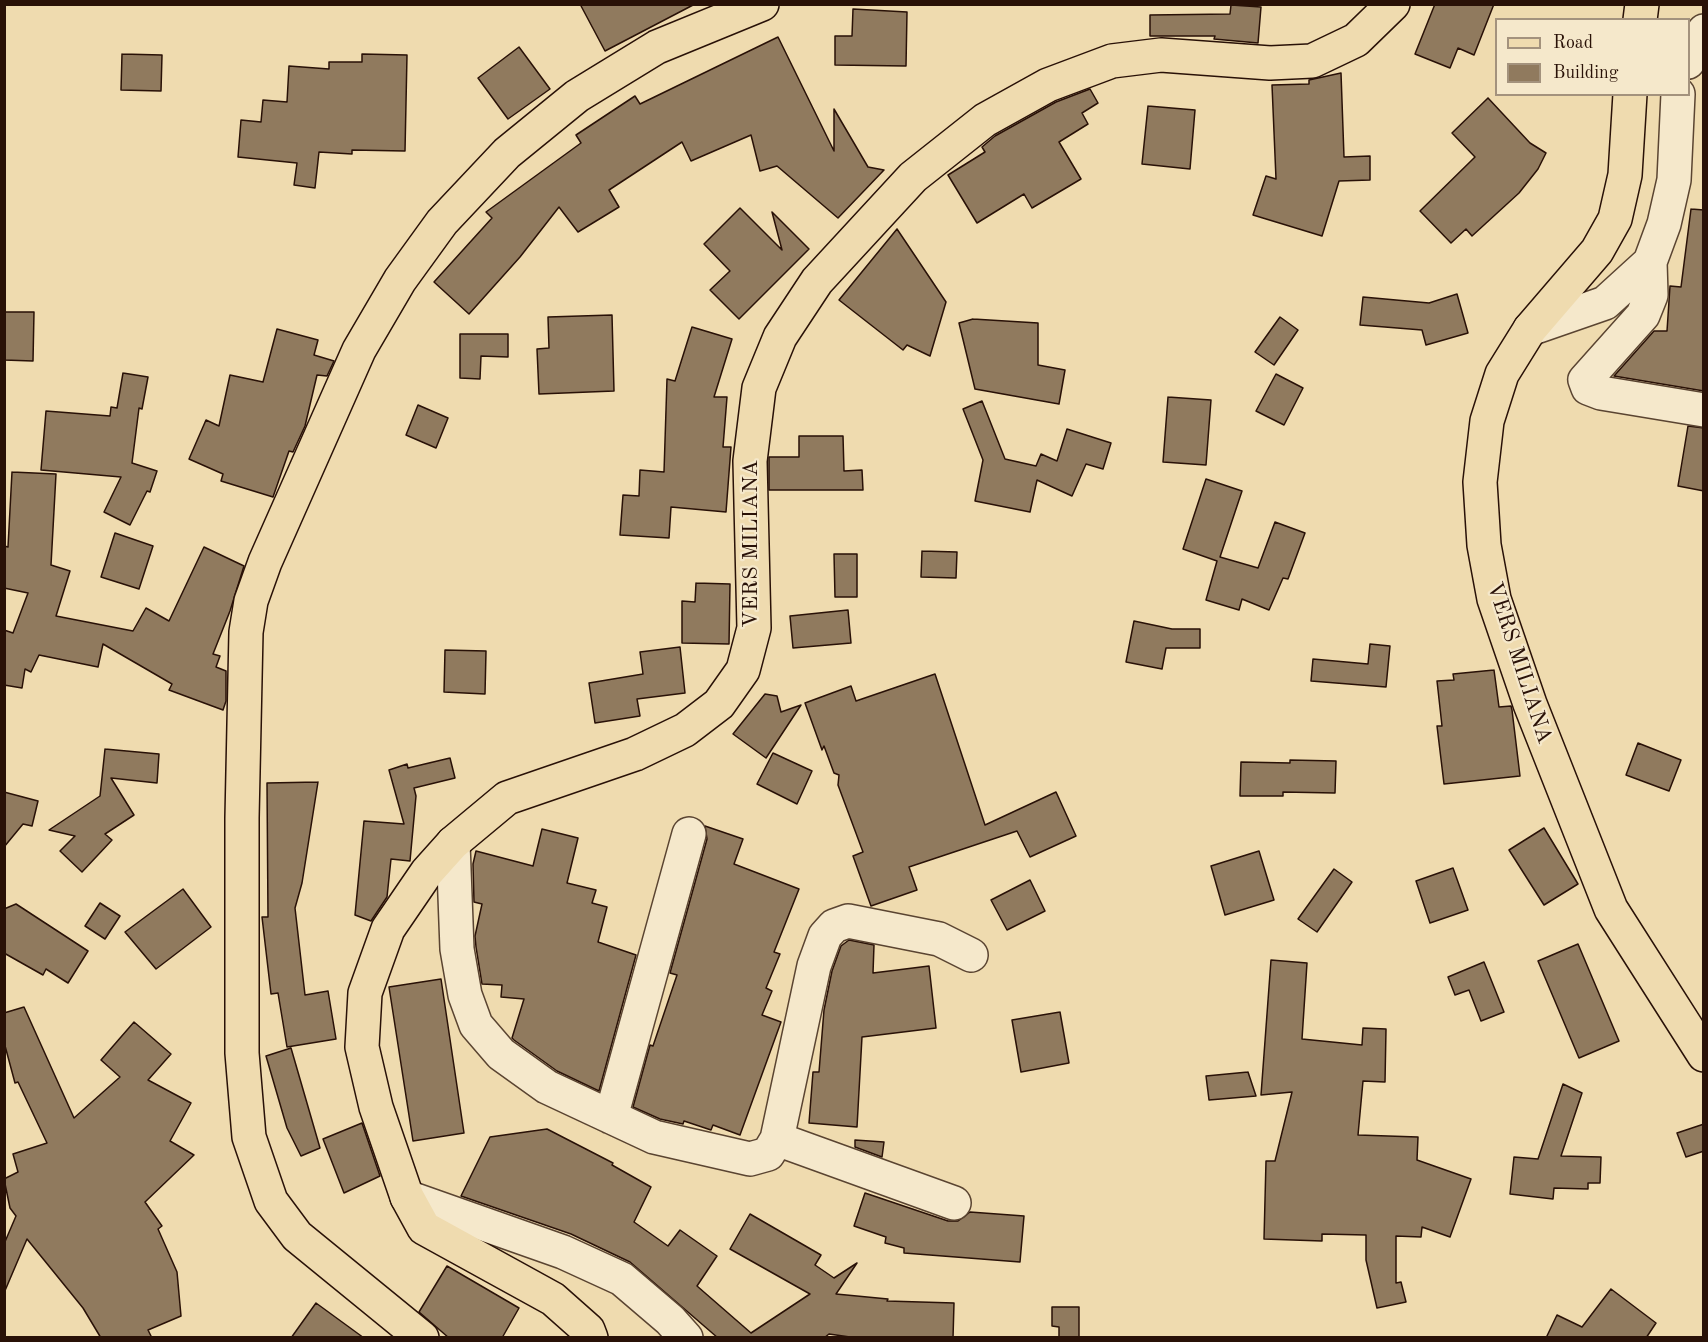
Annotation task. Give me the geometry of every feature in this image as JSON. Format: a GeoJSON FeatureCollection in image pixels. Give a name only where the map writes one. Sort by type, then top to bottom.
{"type":"FeatureCollection","features":[{"type":"Feature","properties":{"kind":"main road"},"geometry":{"type":"LineString","coordinates":[[422,1338],[297,1236],[271,1202],[249,1137],[242,1053],[242,818],[246,632],[251,601],[269,552],[359,350],[400,280],[442,222],[507,153],[577,96],[657,46],[762,4]]}},
{"type":"Feature","properties":{"kind":"main road","name":"VERS MILIANA"},"geometry":{"type":"LineString","coordinates":[[591,1338],[588,1330],[553,1299],[424,1228],[407,1197],[376,1107],[362,1047],[365,993],[388,929],[428,872],[453,843],[507,798],[635,754],[685,730],[719,704],[743,670],[754,628],[750,461],[759,388],[780,337],[818,281],[913,177],[985,120],[1048,85],[1112,61],[1161,55],[1270,63],[1312,61],[1356,40],[1393,4]]}},
{"type":"Feature","properties":{"kind":"main road","name":"VERS MILIANA"},"geometry":{"type":"LineString","coordinates":[[1630,96],[1625,175],[1615,219],[1597,251],[1530,329],[1502,374],[1487,421],[1480,482],[1484,545],[1494,599],[1530,704],[1611,909],[1704,1055]]}},
{"type":"Feature","properties":{"kind":"street"},"geometry":{"type":"LineString","coordinates":[[1690,60],[1704,31]]}},
{"type":"Feature","properties":{"kind":"street"},"geometry":{"type":"LineString","coordinates":[[1678,96],[1674,180],[1664,224],[1650,262],[1651,295],[1643,315],[1585,380],[1588,388],[1601,393],[1704,410]]}},
{"type":"Feature","properties":{"kind":"street"},"geometry":{"type":"LineString","coordinates":[[1530,329],[1605,303],[1650,262]]}},
{"type":"Feature","properties":{"kind":"street"},"geometry":{"type":"LineString","coordinates":[[611,1117],[689,834]]}},
{"type":"Feature","properties":{"kind":"street"},"geometry":{"type":"LineString","coordinates":[[453,843],[457,949],[465,995],[476,1025],[501,1054],[547,1087],[654,1137],[750,1159],[768,1154],[777,1139],[814,966],[825,936],[834,926],[848,921],[939,939],[971,955]]}},
{"type":"Feature","properties":{"kind":"street"},"geometry":{"type":"LineString","coordinates":[[777,1139],[954,1203]]}},
{"type":"Feature","properties":{"kind":"street"},"geometry":{"type":"LineString","coordinates":[[407,1197],[563,1252],[622,1279],[670,1320],[687,1338]]}},
{"type":"Feature","properties":{"kind":"building"},"geometry":{"type":"Polygon","coordinates":[[[580,4],[695,4],[605,51],[580,4]]]}},
{"type":"Feature","properties":{"kind":"building"},"geometry":{"type":"Polygon","coordinates":[[[1435,4],[1494,4],[1474,55],[1458,48],[1450,68],[1415,54],[1435,4]]]}},
{"type":"Feature","properties":{"kind":"building"},"geometry":{"type":"Polygon","coordinates":[[[1231,5],[1261,7],[1258,43],[1214,39],[1215,36],[1150,36],[1150,15],[1230,14],[1231,5]]]}},
{"type":"Feature","properties":{"kind":"building"},"geometry":{"type":"Polygon","coordinates":[[[853,9],[907,12],[906,66],[835,65],[835,36],[852,36],[853,9]]]}},
{"type":"Feature","properties":{"kind":"building"},"geometry":{"type":"Polygon","coordinates":[[[778,37],[834,151],[834,109],[868,167],[884,170],[838,218],[777,166],[760,171],[751,135],[691,161],[682,142],[609,190],[619,207],[578,232],[559,207],[520,257],[469,314],[434,282],[492,218],[486,212],[581,143],[576,135],[635,96],[640,104],[778,37]]]}},
{"type":"Feature","properties":{"kind":"building"},"geometry":{"type":"Polygon","coordinates":[[[519,47],[550,89],[508,119],[478,78],[519,47]]]}},
{"type":"Feature","properties":{"kind":"building"},"geometry":{"type":"Polygon","coordinates":[[[122,54],[162,55],[161,91],[121,90],[122,54]]]}},
{"type":"Feature","properties":{"kind":"building"},"geometry":{"type":"Polygon","coordinates":[[[362,54],[407,55],[405,151],[352,150],[352,154],[319,152],[315,188],[294,185],[297,163],[238,157],[241,120],[261,122],[263,100],[287,102],[289,66],[329,69],[329,62],[362,62],[362,54]]]}},
{"type":"Feature","properties":{"kind":"building"},"geometry":{"type":"Polygon","coordinates":[[[1341,73],[1344,157],[1370,156],[1370,180],[1339,181],[1322,236],[1253,215],[1266,176],[1276,179],[1272,85],[1309,84],[1309,80],[1341,73]]]}},
{"type":"Feature","properties":{"kind":"building"},"geometry":{"type":"Polygon","coordinates":[[[1090,89],[1098,103],[1082,113],[1088,124],[1059,142],[1081,179],[1032,208],[1024,194],[977,223],[948,175],[985,152],[982,147],[995,136],[1056,102],[1090,89]]]}},
{"type":"Feature","properties":{"kind":"building"},"geometry":{"type":"Polygon","coordinates":[[[1488,98],[1530,143],[1546,153],[1538,169],[1519,193],[1472,236],[1466,229],[1451,243],[1420,211],[1475,157],[1452,133],[1488,98]]]}},
{"type":"Feature","properties":{"kind":"building"},"geometry":{"type":"Polygon","coordinates":[[[1148,106],[1195,110],[1190,169],[1142,164],[1148,106]]]}},
{"type":"Feature","properties":{"kind":"building"},"geometry":{"type":"Polygon","coordinates":[[[740,208],[782,250],[772,212],[809,249],[739,319],[710,290],[730,271],[704,244],[740,208]]]}},
{"type":"Feature","properties":{"kind":"building"},"geometry":{"type":"Polygon","coordinates":[[[1691,209],[1704,210],[1704,391],[1614,376],[1654,331],[1667,331],[1670,286],[1681,287],[1691,209]]]}},
{"type":"Feature","properties":{"kind":"building"},"geometry":{"type":"Polygon","coordinates":[[[897,229],[946,302],[930,356],[907,345],[903,350],[839,300],[897,229]]]}},
{"type":"Feature","properties":{"kind":"building"},"geometry":{"type":"Polygon","coordinates":[[[1457,294],[1468,333],[1426,345],[1422,330],[1360,325],[1363,297],[1429,303],[1457,294]]]}},
{"type":"Feature","properties":{"kind":"building"},"geometry":{"type":"Polygon","coordinates":[[[4,312],[34,312],[33,361],[4,360],[4,312]]]}},
{"type":"Feature","properties":{"kind":"building"},"geometry":{"type":"Polygon","coordinates":[[[612,315],[614,391],[539,394],[537,349],[549,348],[548,317],[612,315]]]}},
{"type":"Feature","properties":{"kind":"building"},"geometry":{"type":"Polygon","coordinates":[[[1280,317],[1298,330],[1274,365],[1255,352],[1280,317]]]}},
{"type":"Feature","properties":{"kind":"building"},"geometry":{"type":"Polygon","coordinates":[[[973,319],[1038,323],[1038,365],[1065,370],[1059,404],[975,389],[959,323],[973,319]]]}},
{"type":"Feature","properties":{"kind":"building"},"geometry":{"type":"Polygon","coordinates":[[[692,327],[732,339],[714,397],[727,397],[723,447],[731,447],[726,512],[671,507],[669,538],[620,535],[623,495],[639,496],[640,470],[664,472],[667,379],[675,381],[692,327]]]}},
{"type":"Feature","properties":{"kind":"building"},"geometry":{"type":"Polygon","coordinates":[[[277,329],[318,340],[314,355],[334,361],[327,376],[317,375],[305,426],[293,452],[289,451],[273,497],[221,481],[223,474],[189,459],[206,420],[219,426],[230,375],[263,382],[277,329]]]}},
{"type":"Feature","properties":{"kind":"building"},"geometry":{"type":"Polygon","coordinates":[[[460,334],[508,334],[508,357],[481,356],[480,379],[460,378],[460,334]]]}},
{"type":"Feature","properties":{"kind":"building"},"geometry":{"type":"Polygon","coordinates":[[[123,373],[148,377],[142,409],[139,408],[132,463],[157,471],[150,492],[147,491],[130,525],[104,512],[121,477],[41,470],[46,411],[110,416],[111,407],[117,408],[123,373]]]}},
{"type":"Feature","properties":{"kind":"building"},"geometry":{"type":"Polygon","coordinates":[[[1276,374],[1303,388],[1284,425],[1256,411],[1276,374]]]}},
{"type":"Feature","properties":{"kind":"building"},"geometry":{"type":"Polygon","coordinates":[[[1168,397],[1211,400],[1206,465],[1163,462],[1168,397]]]}},
{"type":"Feature","properties":{"kind":"building"},"geometry":{"type":"Polygon","coordinates":[[[982,401],[1005,459],[1036,466],[1041,454],[1057,461],[1067,429],[1111,443],[1103,469],[1086,464],[1072,496],[1037,480],[1030,512],[975,501],[983,460],[963,409],[982,401]]]}},
{"type":"Feature","properties":{"kind":"building"},"geometry":{"type":"Polygon","coordinates":[[[418,405],[448,418],[436,448],[406,435],[418,405]]]}},
{"type":"Feature","properties":{"kind":"building"},"geometry":{"type":"Polygon","coordinates":[[[1688,426],[1704,428],[1704,491],[1678,486],[1688,426]]]}},
{"type":"Feature","properties":{"kind":"building"},"geometry":{"type":"Polygon","coordinates":[[[799,436],[843,436],[844,471],[862,470],[863,490],[769,490],[769,457],[799,457],[799,436]]]}},
{"type":"Feature","properties":{"kind":"building"},"geometry":{"type":"Polygon","coordinates":[[[12,472],[56,474],[51,565],[70,571],[56,616],[133,631],[146,608],[169,621],[204,547],[244,566],[213,654],[220,656],[216,667],[226,671],[226,701],[223,710],[169,690],[172,684],[103,644],[98,667],[39,655],[31,672],[25,669],[22,688],[4,685],[4,630],[13,633],[28,593],[4,588],[4,546],[8,547],[12,472]]]}},
{"type":"Feature","properties":{"kind":"building"},"geometry":{"type":"Polygon","coordinates":[[[1206,479],[1242,491],[1220,557],[1258,568],[1275,522],[1305,533],[1288,579],[1283,578],[1269,610],[1242,599],[1239,610],[1206,600],[1217,561],[1183,549],[1206,479]]]}},
{"type":"Feature","properties":{"kind":"building"},"geometry":{"type":"Polygon","coordinates":[[[115,533],[153,546],[139,589],[101,577],[115,533]]]}},
{"type":"Feature","properties":{"kind":"building"},"geometry":{"type":"Polygon","coordinates":[[[922,551],[957,552],[956,578],[921,577],[922,551]]]}},
{"type":"Feature","properties":{"kind":"building"},"geometry":{"type":"Polygon","coordinates":[[[834,554],[857,554],[857,597],[835,597],[834,554]]]}},
{"type":"Feature","properties":{"kind":"building"},"geometry":{"type":"Polygon","coordinates":[[[696,583],[730,584],[729,644],[682,643],[682,601],[695,602],[696,583]]]}},
{"type":"Feature","properties":{"kind":"building"},"geometry":{"type":"Polygon","coordinates":[[[848,610],[851,643],[793,648],[790,616],[848,610]]]}},
{"type":"Feature","properties":{"kind":"building"},"geometry":{"type":"Polygon","coordinates":[[[1134,621],[1172,629],[1200,629],[1200,648],[1166,648],[1162,669],[1126,662],[1134,621]]]}},
{"type":"Feature","properties":{"kind":"building"},"geometry":{"type":"Polygon","coordinates":[[[1370,644],[1390,646],[1386,687],[1311,681],[1313,659],[1368,664],[1370,644]]]}},
{"type":"Feature","properties":{"kind":"building"},"geometry":{"type":"Polygon","coordinates":[[[680,647],[685,693],[637,699],[640,716],[595,723],[589,683],[643,674],[640,652],[680,647]]]}},
{"type":"Feature","properties":{"kind":"building"},"geometry":{"type":"Polygon","coordinates":[[[445,650],[486,651],[485,694],[444,692],[445,650]]]}},
{"type":"Feature","properties":{"kind":"building"},"geometry":{"type":"Polygon","coordinates":[[[1494,670],[1499,707],[1511,706],[1512,710],[1520,776],[1444,784],[1437,726],[1442,726],[1437,681],[1454,680],[1453,674],[1494,670]]]}},
{"type":"Feature","properties":{"kind":"building"},"geometry":{"type":"Polygon","coordinates":[[[935,674],[985,825],[1056,792],[1076,836],[1030,857],[1017,831],[909,867],[917,890],[871,906],[853,856],[863,852],[838,785],[839,775],[834,773],[824,746],[822,750],[805,703],[851,686],[856,701],[935,674]]]}},
{"type":"Feature","properties":{"kind":"building"},"geometry":{"type":"Polygon","coordinates":[[[765,694],[777,696],[781,712],[801,705],[766,758],[733,734],[765,694]]]}},
{"type":"Feature","properties":{"kind":"building"},"geometry":{"type":"Polygon","coordinates":[[[1638,743],[1681,760],[1669,791],[1626,775],[1638,743]]]}},
{"type":"Feature","properties":{"kind":"building"},"geometry":{"type":"Polygon","coordinates":[[[105,749],[159,754],[157,783],[111,778],[134,815],[105,834],[112,840],[82,872],[60,851],[75,836],[49,830],[100,796],[105,749]]]}},
{"type":"Feature","properties":{"kind":"building"},"geometry":{"type":"Polygon","coordinates":[[[773,753],[812,771],[797,804],[757,784],[773,753]]]}},
{"type":"Feature","properties":{"kind":"building"},"geometry":{"type":"Polygon","coordinates":[[[450,758],[455,778],[414,788],[416,796],[410,861],[391,859],[387,897],[371,921],[355,915],[364,821],[404,824],[389,770],[407,764],[408,768],[450,758]]]}},
{"type":"Feature","properties":{"kind":"building"},"geometry":{"type":"Polygon","coordinates":[[[1290,760],[1336,761],[1335,793],[1283,792],[1283,796],[1240,796],[1241,762],[1290,763],[1290,760]]]}},
{"type":"Feature","properties":{"kind":"building"},"geometry":{"type":"Polygon","coordinates":[[[318,782],[302,883],[295,908],[305,995],[328,991],[336,1039],[287,1047],[278,993],[271,994],[262,917],[268,917],[267,783],[318,782]]]}},
{"type":"Feature","properties":{"kind":"building"},"geometry":{"type":"Polygon","coordinates":[[[4,792],[38,801],[32,826],[23,824],[4,847],[4,792]]]}},
{"type":"Feature","properties":{"kind":"building"},"geometry":{"type":"Polygon","coordinates":[[[705,826],[743,839],[734,864],[799,889],[774,952],[780,954],[766,988],[772,991],[762,1015],[781,1022],[740,1135],[713,1125],[711,1130],[684,1121],[683,1124],[660,1119],[633,1107],[650,1045],[653,1046],[677,975],[670,973],[707,839],[705,826]]]}},
{"type":"Feature","properties":{"kind":"building"},"geometry":{"type":"Polygon","coordinates":[[[1544,828],[1578,884],[1544,905],[1509,850],[1544,828]]]}},
{"type":"Feature","properties":{"kind":"building"},"geometry":{"type":"Polygon","coordinates":[[[542,829],[578,838],[567,883],[596,890],[592,903],[607,907],[598,942],[636,955],[599,1091],[557,1071],[514,1040],[512,1038],[524,999],[501,997],[502,985],[482,984],[475,936],[482,904],[474,902],[473,864],[476,851],[533,866],[542,829]]]}},
{"type":"Feature","properties":{"kind":"building"},"geometry":{"type":"Polygon","coordinates":[[[1259,851],[1274,900],[1225,915],[1211,866],[1259,851]]]}},
{"type":"Feature","properties":{"kind":"building"},"geometry":{"type":"Polygon","coordinates":[[[1453,868],[1468,910],[1430,923],[1416,881],[1453,868]]]}},
{"type":"Feature","properties":{"kind":"building"},"geometry":{"type":"Polygon","coordinates":[[[1334,869],[1352,882],[1317,932],[1298,919],[1334,869]]]}},
{"type":"Feature","properties":{"kind":"building"},"geometry":{"type":"Polygon","coordinates":[[[1030,880],[1045,911],[1007,930],[991,900],[1030,880]]]}},
{"type":"Feature","properties":{"kind":"building"},"geometry":{"type":"Polygon","coordinates":[[[183,889],[211,927],[156,969],[125,932],[183,889]]]}},
{"type":"Feature","properties":{"kind":"building"},"geometry":{"type":"Polygon","coordinates":[[[100,903],[120,916],[105,939],[85,926],[100,903]]]}},
{"type":"Feature","properties":{"kind":"building"},"geometry":{"type":"Polygon","coordinates":[[[16,904],[88,951],[68,983],[46,969],[43,975],[4,953],[4,909],[16,904]]]}},
{"type":"Feature","properties":{"kind":"building"},"geometry":{"type":"Polygon","coordinates":[[[849,940],[874,945],[873,973],[929,966],[936,1028],[862,1037],[857,1127],[809,1123],[813,1072],[819,1072],[824,1010],[832,971],[841,946],[849,940]]]}},
{"type":"Feature","properties":{"kind":"building"},"geometry":{"type":"Polygon","coordinates":[[[1578,944],[1619,1041],[1579,1058],[1538,961],[1578,944]]]}},
{"type":"Feature","properties":{"kind":"building"},"geometry":{"type":"Polygon","coordinates":[[[1271,960],[1307,963],[1302,1039],[1362,1045],[1363,1028],[1386,1029],[1385,1082],[1363,1081],[1358,1135],[1418,1137],[1417,1160],[1471,1179],[1450,1237],[1422,1227],[1421,1237],[1396,1236],[1396,1283],[1401,1282],[1406,1302],[1377,1308],[1366,1260],[1366,1235],[1322,1234],[1322,1241],[1264,1239],[1266,1161],[1275,1161],[1292,1092],[1261,1095],[1271,960]]]}},
{"type":"Feature","properties":{"kind":"building"},"geometry":{"type":"Polygon","coordinates":[[[1484,962],[1504,1012],[1481,1021],[1469,990],[1455,995],[1448,977],[1484,962]]]}},
{"type":"Feature","properties":{"kind":"building"},"geometry":{"type":"Polygon","coordinates":[[[441,979],[464,1133],[413,1141],[389,987],[441,979]]]}},
{"type":"Feature","properties":{"kind":"building"},"geometry":{"type":"Polygon","coordinates":[[[24,1007],[74,1118],[120,1077],[101,1060],[134,1022],[171,1054],[148,1080],[191,1103],[170,1141],[194,1155],[145,1202],[162,1226],[158,1229],[177,1272],[181,1316],[148,1330],[152,1338],[101,1338],[83,1308],[27,1239],[4,1293],[4,1244],[16,1216],[10,1208],[4,1179],[18,1172],[13,1154],[47,1143],[18,1082],[15,1083],[4,1042],[4,1013],[24,1007]]]}},
{"type":"Feature","properties":{"kind":"building"},"geometry":{"type":"Polygon","coordinates":[[[1060,1012],[1069,1063],[1021,1072],[1012,1020],[1060,1012]]]}},
{"type":"Feature","properties":{"kind":"building"},"geometry":{"type":"Polygon","coordinates":[[[291,1048],[320,1148],[301,1156],[287,1128],[266,1056],[291,1048]]]}},
{"type":"Feature","properties":{"kind":"building"},"geometry":{"type":"Polygon","coordinates":[[[1248,1072],[1256,1096],[1209,1100],[1206,1076],[1248,1072]]]}},
{"type":"Feature","properties":{"kind":"building"},"geometry":{"type":"Polygon","coordinates":[[[1563,1084],[1582,1093],[1561,1156],[1601,1157],[1600,1183],[1588,1183],[1588,1189],[1554,1188],[1553,1199],[1510,1194],[1514,1157],[1538,1159],[1563,1084]]]}},
{"type":"Feature","properties":{"kind":"building"},"geometry":{"type":"Polygon","coordinates":[[[362,1123],[380,1176],[344,1193],[323,1139],[362,1123]]]}},
{"type":"Feature","properties":{"kind":"building"},"geometry":{"type":"Polygon","coordinates":[[[1704,1124],[1704,1151],[1686,1157],[1677,1133],[1704,1124]]]}},
{"type":"Feature","properties":{"kind":"building"},"geometry":{"type":"Polygon","coordinates":[[[547,1129],[613,1163],[612,1165],[651,1187],[634,1222],[668,1246],[680,1230],[717,1256],[697,1286],[751,1333],[810,1294],[730,1249],[750,1214],[821,1255],[815,1265],[834,1278],[857,1263],[836,1294],[888,1299],[887,1301],[954,1303],[953,1338],[857,1338],[829,1334],[824,1338],[718,1338],[630,1262],[571,1234],[461,1196],[490,1137],[547,1129]]]}},
{"type":"Feature","properties":{"kind":"building"},"geometry":{"type":"Polygon","coordinates":[[[855,1140],[884,1142],[882,1157],[855,1147],[855,1140]]]}},
{"type":"Feature","properties":{"kind":"building"},"geometry":{"type":"Polygon","coordinates":[[[865,1193],[948,1221],[958,1221],[970,1212],[1024,1216],[1020,1262],[904,1253],[904,1248],[885,1243],[886,1237],[854,1226],[865,1193]]]}},
{"type":"Feature","properties":{"kind":"building"},"geometry":{"type":"Polygon","coordinates":[[[447,1266],[519,1308],[502,1338],[449,1338],[419,1312],[447,1266]]]}},
{"type":"Feature","properties":{"kind":"building"},"geometry":{"type":"Polygon","coordinates":[[[1611,1289],[1656,1323],[1646,1338],[1546,1338],[1557,1315],[1582,1327],[1611,1289]]]}},
{"type":"Feature","properties":{"kind":"building"},"geometry":{"type":"Polygon","coordinates":[[[316,1303],[364,1338],[291,1338],[316,1303]]]}},
{"type":"Feature","properties":{"kind":"building"},"geometry":{"type":"Polygon","coordinates":[[[1052,1307],[1079,1307],[1079,1338],[1059,1338],[1059,1327],[1052,1326],[1052,1307]]]}}]}
